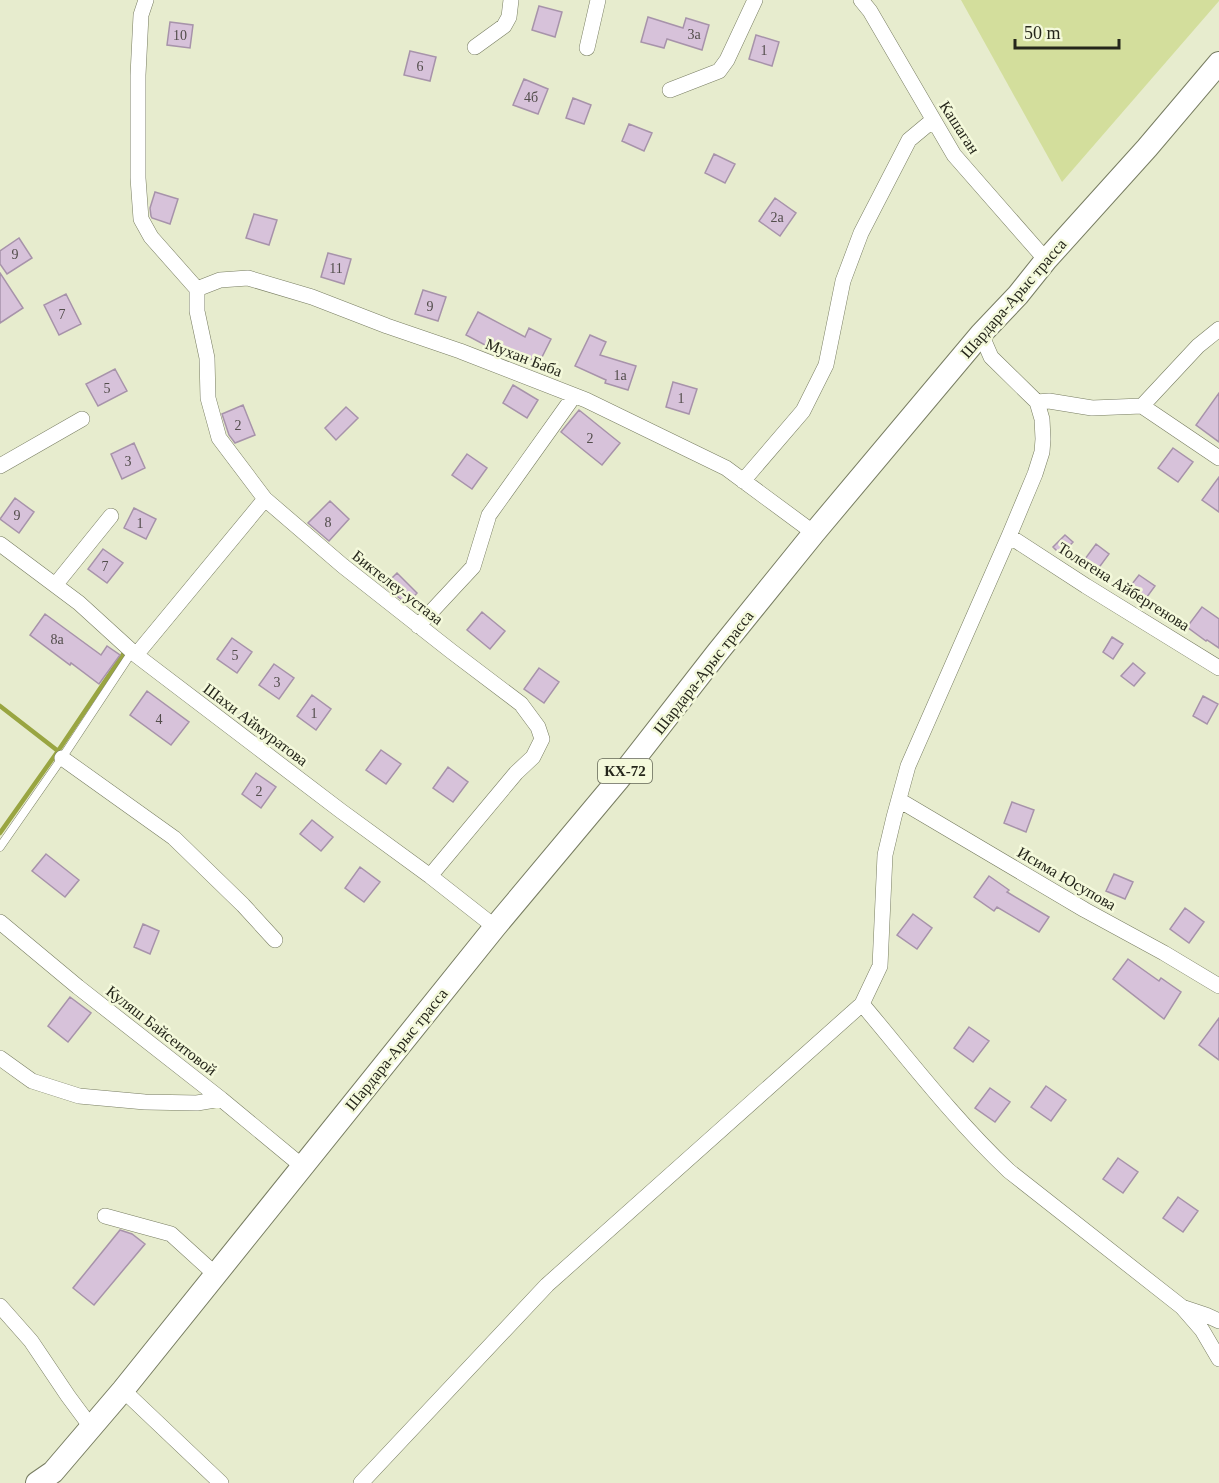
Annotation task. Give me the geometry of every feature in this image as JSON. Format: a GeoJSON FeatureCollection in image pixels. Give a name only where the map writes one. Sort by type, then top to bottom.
{"type":"FeatureCollection","features":[{"type":"Feature","properties":{"kind":"main road","name":"Шардара-Арыс трасса"},"geometry":{"type":"LineString","coordinates":[[37,1483],[52,1472],[123,1390],[495,927],[618,780],[814,533],[981,334],[1018,295],[1219,63]]}},
{"type":"Feature","properties":{"kind":"street"},"geometry":{"type":"LineString","coordinates":[[146,0],[141,15],[138,75],[138,178],[141,219],[151,237],[197,289]]}},
{"type":"Feature","properties":{"kind":"street"},"geometry":{"type":"LineString","coordinates":[[475,47],[504,26],[509,17],[511,0]]}},
{"type":"Feature","properties":{"kind":"street"},"geometry":{"type":"LineString","coordinates":[[587,48],[598,0]]}},
{"type":"Feature","properties":{"kind":"street"},"geometry":{"type":"LineString","coordinates":[[670,90],[719,70],[727,60],[755,0]]}},
{"type":"Feature","properties":{"kind":"street","name":"Кашаган"},"geometry":{"type":"LineString","coordinates":[[861,0],[870,11],[954,155],[1046,260]]}},
{"type":"Feature","properties":{"kind":"street"},"geometry":{"type":"LineString","coordinates":[[743,481],[803,411],[826,365],[843,281],[861,233],[909,140],[933,120]]}},
{"type":"Feature","properties":{"kind":"street","name":"Мухан Баба"},"geometry":{"type":"LineString","coordinates":[[197,289],[220,280],[248,278],[312,297],[586,400],[726,468],[814,533]]}},
{"type":"Feature","properties":{"kind":"street","name":"Биктелеу-устаза"},"geometry":{"type":"LineString","coordinates":[[197,289],[197,311],[207,358],[208,398],[219,438],[265,499],[343,566],[521,704],[538,727],[542,739],[533,757],[516,773],[430,876]]}},
{"type":"Feature","properties":{"kind":"street"},"geometry":{"type":"LineString","coordinates":[[1142,406],[1198,346],[1219,329]]}},
{"type":"Feature","properties":{"kind":"street"},"geometry":{"type":"LineString","coordinates":[[361,1483],[547,1285],[862,1004],[880,966],[885,855],[908,766],[1009,536],[1042,452],[1042,419],[1037,402],[991,357],[981,334]]}},
{"type":"Feature","properties":{"kind":"street"},"geometry":{"type":"LineString","coordinates":[[418,626],[473,567],[489,515],[574,396]]}},
{"type":"Feature","properties":{"kind":"street"},"geometry":{"type":"LineString","coordinates":[[1037,402],[1049,401],[1092,408],[1142,406],[1219,458]]}},
{"type":"Feature","properties":{"kind":"street"},"geometry":{"type":"LineString","coordinates":[[0,466],[82,419]]}},
{"type":"Feature","properties":{"kind":"street"},"geometry":{"type":"LineString","coordinates":[[134,653],[265,499]]}},
{"type":"Feature","properties":{"kind":"street"},"geometry":{"type":"LineString","coordinates":[[56,584],[111,516]]}},
{"type":"Feature","properties":{"kind":"street","name":"Толегена Айбергенова"},"geometry":{"type":"LineString","coordinates":[[1009,536],[1219,668]]}},
{"type":"Feature","properties":{"kind":"street","name":"Шахи Аймуратова"},"geometry":{"type":"LineString","coordinates":[[0,544],[56,584],[134,653],[495,927]]}},
{"type":"Feature","properties":{"kind":"street"},"geometry":{"type":"LineString","coordinates":[[62,759],[174,838],[243,905],[275,940]]}},
{"type":"Feature","properties":{"kind":"street","name":"Исима Юсупова"},"geometry":{"type":"LineString","coordinates":[[899,801],[1219,986]]}},
{"type":"Feature","properties":{"kind":"street","name":"Куляш Байсеитовой"},"geometry":{"type":"LineString","coordinates":[[0,922],[302,1166]]}},
{"type":"Feature","properties":{"kind":"street"},"geometry":{"type":"LineString","coordinates":[[862,1004],[986,1149],[1009,1171],[1182,1306],[1202,1330],[1219,1359]]}},
{"type":"Feature","properties":{"kind":"street"},"geometry":{"type":"LineString","coordinates":[[0,1058],[32,1081],[79,1096],[145,1102],[197,1103],[221,1099]]}},
{"type":"Feature","properties":{"kind":"street"},"geometry":{"type":"LineString","coordinates":[[105,1216],[171,1233],[216,1274]]}},
{"type":"Feature","properties":{"kind":"street"},"geometry":{"type":"LineString","coordinates":[[0,1306],[31,1341],[91,1427]]}},
{"type":"Feature","properties":{"kind":"street"},"geometry":{"type":"LineString","coordinates":[[1182,1306],[1219,1321]]}},
{"type":"Feature","properties":{"kind":"street"},"geometry":{"type":"LineString","coordinates":[[123,1390],[220,1483]]}},
{"type":"Feature","properties":{"kind":"lane"},"geometry":{"type":"LineString","coordinates":[[0,847],[134,653]]}},
{"type":"Feature","properties":{"kind":"green space"},"geometry":{"type":"Polygon","coordinates":[[[961,0],[1219,0],[1219,1],[1062,182],[961,0]]]}},
{"type":"Feature","properties":{"kind":"building"},"geometry":{"type":"Polygon","coordinates":[[[539,6],[562,12],[555,37],[532,30],[539,6]]]}},
{"type":"Feature","properties":{"kind":"building"},"geometry":{"type":"Polygon","coordinates":[[[648,17],[683,28],[686,18],[709,25],[702,50],[667,39],[664,48],[641,42],[648,17]]]}},
{"type":"Feature","properties":{"kind":"building"},"geometry":{"type":"Polygon","coordinates":[[[170,22],[193,25],[190,48],[167,45],[170,22]]]}},
{"type":"Feature","properties":{"kind":"building"},"geometry":{"type":"Polygon","coordinates":[[[756,35],[779,42],[772,66],[749,59],[756,35]]]}},
{"type":"Feature","properties":{"kind":"building"},"geometry":{"type":"Polygon","coordinates":[[[410,51],[436,57],[430,81],[404,75],[410,51]]]}},
{"type":"Feature","properties":{"kind":"building"},"geometry":{"type":"Polygon","coordinates":[[[524,79],[548,89],[538,114],[513,105],[524,79]]]}},
{"type":"Feature","properties":{"kind":"building"},"geometry":{"type":"Polygon","coordinates":[[[573,98],[591,105],[584,124],[566,118],[573,98]]]}},
{"type":"Feature","properties":{"kind":"building"},"geometry":{"type":"Polygon","coordinates":[[[629,124],[652,133],[644,151],[622,141],[629,124]]]}},
{"type":"Feature","properties":{"kind":"building"},"geometry":{"type":"Polygon","coordinates":[[[714,154],[735,164],[725,183],[705,173],[714,154]]]}},
{"type":"Feature","properties":{"kind":"building"},"geometry":{"type":"Polygon","coordinates":[[[155,192],[178,199],[170,224],[151,216],[150,208],[155,192]]]}},
{"type":"Feature","properties":{"kind":"building"},"geometry":{"type":"Polygon","coordinates":[[[775,198],[796,213],[780,236],[759,221],[775,198]]]}},
{"type":"Feature","properties":{"kind":"building"},"geometry":{"type":"Polygon","coordinates":[[[254,214],[277,220],[269,245],[246,238],[254,214]]]}},
{"type":"Feature","properties":{"kind":"building"},"geometry":{"type":"Polygon","coordinates":[[[19,238],[32,258],[7,274],[0,264],[0,251],[19,238]]]}},
{"type":"Feature","properties":{"kind":"building"},"geometry":{"type":"Polygon","coordinates":[[[328,253],[351,259],[344,284],[321,277],[328,253]]]}},
{"type":"Feature","properties":{"kind":"building"},"geometry":{"type":"Polygon","coordinates":[[[0,273],[23,308],[0,323],[0,273]]]}},
{"type":"Feature","properties":{"kind":"building"},"geometry":{"type":"Polygon","coordinates":[[[423,290],[446,297],[438,321],[415,314],[423,290]]]}},
{"type":"Feature","properties":{"kind":"building"},"geometry":{"type":"Polygon","coordinates":[[[66,294],[81,324],[59,335],[44,305],[66,294]]]}},
{"type":"Feature","properties":{"kind":"building"},"geometry":{"type":"Polygon","coordinates":[[[478,312],[525,337],[529,328],[551,339],[539,363],[506,347],[502,354],[466,335],[478,312]]]}},
{"type":"Feature","properties":{"kind":"building"},"geometry":{"type":"Polygon","coordinates":[[[590,335],[606,342],[600,355],[636,366],[628,390],[605,383],[606,380],[575,366],[590,335]]]}},
{"type":"Feature","properties":{"kind":"building"},"geometry":{"type":"Polygon","coordinates":[[[115,369],[127,391],[98,406],[86,384],[115,369]]]}},
{"type":"Feature","properties":{"kind":"building"},"geometry":{"type":"Polygon","coordinates":[[[673,382],[697,389],[689,414],[666,407],[673,382]]]}},
{"type":"Feature","properties":{"kind":"building"},"geometry":{"type":"Polygon","coordinates":[[[513,385],[538,400],[527,418],[503,403],[513,385]]]}},
{"type":"Feature","properties":{"kind":"building"},"geometry":{"type":"Polygon","coordinates":[[[1219,393],[1219,442],[1196,425],[1219,393]]]}},
{"type":"Feature","properties":{"kind":"building"},"geometry":{"type":"Polygon","coordinates":[[[243,405],[255,435],[235,443],[229,435],[222,414],[243,405]]]}},
{"type":"Feature","properties":{"kind":"building"},"geometry":{"type":"Polygon","coordinates":[[[346,407],[358,418],[336,440],[325,428],[346,407]]]}},
{"type":"Feature","properties":{"kind":"building"},"geometry":{"type":"Polygon","coordinates":[[[579,410],[620,443],[602,465],[561,432],[579,410]]]}},
{"type":"Feature","properties":{"kind":"building"},"geometry":{"type":"Polygon","coordinates":[[[134,443],[145,468],[122,479],[111,454],[134,443]]]}},
{"type":"Feature","properties":{"kind":"building"},"geometry":{"type":"Polygon","coordinates":[[[1173,448],[1193,462],[1178,482],[1158,468],[1173,448]]]}},
{"type":"Feature","properties":{"kind":"building"},"geometry":{"type":"Polygon","coordinates":[[[467,454],[487,468],[472,489],[452,475],[467,454]]]}},
{"type":"Feature","properties":{"kind":"building"},"geometry":{"type":"Polygon","coordinates":[[[1219,477],[1219,512],[1202,500],[1219,477]]]}},
{"type":"Feature","properties":{"kind":"building"},"geometry":{"type":"Polygon","coordinates":[[[15,498],[34,512],[19,533],[0,519],[15,498]]]}},
{"type":"Feature","properties":{"kind":"building"},"geometry":{"type":"Polygon","coordinates":[[[330,501],[349,519],[329,541],[308,523],[330,501]]]}},
{"type":"Feature","properties":{"kind":"building"},"geometry":{"type":"Polygon","coordinates":[[[134,508],[156,519],[146,539],[124,528],[134,508]]]}},
{"type":"Feature","properties":{"kind":"building"},"geometry":{"type":"Polygon","coordinates":[[[1065,535],[1073,542],[1061,555],[1053,547],[1065,535]]]}},
{"type":"Feature","properties":{"kind":"building"},"geometry":{"type":"Polygon","coordinates":[[[1096,544],[1109,554],[1095,573],[1082,563],[1096,544]]]}},
{"type":"Feature","properties":{"kind":"building"},"geometry":{"type":"Polygon","coordinates":[[[103,549],[123,563],[107,583],[88,569],[103,549]]]}},
{"type":"Feature","properties":{"kind":"building"},"geometry":{"type":"Polygon","coordinates":[[[397,573],[417,593],[407,604],[384,586],[397,573]]]}},
{"type":"Feature","properties":{"kind":"building"},"geometry":{"type":"Polygon","coordinates":[[[1139,575],[1155,586],[1144,601],[1128,589],[1139,575]]]}},
{"type":"Feature","properties":{"kind":"building"},"geometry":{"type":"Polygon","coordinates":[[[1202,607],[1219,619],[1219,648],[1187,627],[1202,607]]]}},
{"type":"Feature","properties":{"kind":"building"},"geometry":{"type":"Polygon","coordinates":[[[482,612],[505,631],[490,649],[467,630],[482,612]]]}},
{"type":"Feature","properties":{"kind":"building"},"geometry":{"type":"Polygon","coordinates":[[[45,614],[101,655],[107,646],[120,655],[99,684],[30,635],[45,614]]]}},
{"type":"Feature","properties":{"kind":"building"},"geometry":{"type":"Polygon","coordinates":[[[1112,637],[1123,644],[1113,659],[1103,652],[1112,637]]]}},
{"type":"Feature","properties":{"kind":"building"},"geometry":{"type":"Polygon","coordinates":[[[232,638],[252,652],[237,673],[217,659],[232,638]]]}},
{"type":"Feature","properties":{"kind":"building"},"geometry":{"type":"Polygon","coordinates":[[[1133,663],[1145,673],[1134,686],[1121,676],[1133,663]]]}},
{"type":"Feature","properties":{"kind":"building"},"geometry":{"type":"Polygon","coordinates":[[[274,664],[294,678],[279,699],[259,685],[274,664]]]}},
{"type":"Feature","properties":{"kind":"building"},"geometry":{"type":"Polygon","coordinates":[[[539,668],[559,682],[544,703],[524,689],[539,668]]]}},
{"type":"Feature","properties":{"kind":"building"},"geometry":{"type":"Polygon","coordinates":[[[147,691],[189,722],[171,745],[130,715],[147,691]]]}},
{"type":"Feature","properties":{"kind":"building"},"geometry":{"type":"Polygon","coordinates":[[[312,695],[331,709],[316,730],[297,716],[312,695]]]}},
{"type":"Feature","properties":{"kind":"building"},"geometry":{"type":"Polygon","coordinates":[[[1203,696],[1218,704],[1207,724],[1193,716],[1203,696]]]}},
{"type":"Feature","properties":{"kind":"building"},"geometry":{"type":"Polygon","coordinates":[[[381,750],[401,764],[386,784],[366,770],[381,750]]]}},
{"type":"Feature","properties":{"kind":"building"},"geometry":{"type":"Polygon","coordinates":[[[448,767],[468,782],[453,802],[433,788],[448,767]]]}},
{"type":"Feature","properties":{"kind":"building"},"geometry":{"type":"Polygon","coordinates":[[[256,773],[276,787],[261,808],[242,794],[256,773]]]}},
{"type":"Feature","properties":{"kind":"building"},"geometry":{"type":"Polygon","coordinates":[[[1012,802],[1034,810],[1026,832],[1004,823],[1012,802]]]}},
{"type":"Feature","properties":{"kind":"building"},"geometry":{"type":"Polygon","coordinates":[[[312,820],[333,837],[321,851],[300,834],[312,820]]]}},
{"type":"Feature","properties":{"kind":"building"},"geometry":{"type":"Polygon","coordinates":[[[46,854],[79,880],[65,897],[32,871],[46,854]]]}},
{"type":"Feature","properties":{"kind":"building"},"geometry":{"type":"Polygon","coordinates":[[[360,867],[380,882],[364,902],[345,888],[360,867]]]}},
{"type":"Feature","properties":{"kind":"building"},"geometry":{"type":"Polygon","coordinates":[[[1114,874],[1133,882],[1125,899],[1106,891],[1114,874]]]}},
{"type":"Feature","properties":{"kind":"building"},"geometry":{"type":"Polygon","coordinates":[[[989,876],[1009,890],[1007,892],[1049,917],[1039,932],[997,907],[994,911],[974,897],[989,876]]]}},
{"type":"Feature","properties":{"kind":"building"},"geometry":{"type":"Polygon","coordinates":[[[1185,908],[1204,922],[1189,943],[1170,929],[1185,908]]]}},
{"type":"Feature","properties":{"kind":"building"},"geometry":{"type":"Polygon","coordinates":[[[913,914],[932,928],[917,949],[897,935],[913,914]]]}},
{"type":"Feature","properties":{"kind":"building"},"geometry":{"type":"Polygon","coordinates":[[[143,924],[159,931],[150,954],[134,947],[143,924]]]}},
{"type":"Feature","properties":{"kind":"building"},"geometry":{"type":"Polygon","coordinates":[[[1128,959],[1159,981],[1161,978],[1181,992],[1164,1019],[1113,979],[1128,959]]]}},
{"type":"Feature","properties":{"kind":"building"},"geometry":{"type":"Polygon","coordinates":[[[70,997],[91,1013],[68,1042],[48,1026],[70,997]]]}},
{"type":"Feature","properties":{"kind":"building"},"geometry":{"type":"Polygon","coordinates":[[[1219,1018],[1219,1060],[1199,1045],[1219,1018]]]}},
{"type":"Feature","properties":{"kind":"building"},"geometry":{"type":"Polygon","coordinates":[[[969,1027],[989,1041],[973,1062],[954,1048],[969,1027]]]}},
{"type":"Feature","properties":{"kind":"building"},"geometry":{"type":"Polygon","coordinates":[[[1046,1086],[1066,1100],[1051,1121],[1031,1107],[1046,1086]]]}},
{"type":"Feature","properties":{"kind":"building"},"geometry":{"type":"Polygon","coordinates":[[[990,1088],[1010,1102],[995,1122],[975,1108],[990,1088]]]}},
{"type":"Feature","properties":{"kind":"building"},"geometry":{"type":"Polygon","coordinates":[[[1118,1158],[1138,1172],[1123,1193],[1103,1179],[1118,1158]]]}},
{"type":"Feature","properties":{"kind":"building"},"geometry":{"type":"Polygon","coordinates":[[[1178,1197],[1198,1211],[1183,1232],[1163,1218],[1178,1197]]]}},
{"type":"Feature","properties":{"kind":"building"},"geometry":{"type":"Polygon","coordinates":[[[120,1230],[132,1234],[145,1244],[94,1305],[73,1288],[120,1230]]]}},
{"type":"Feature","properties":{"kind":"waterway"},"geometry":{"type":"LineString","coordinates":[[58,751],[126,650]]}},
{"type":"Feature","properties":{"kind":"waterway"},"geometry":{"type":"LineString","coordinates":[[0,706],[58,751],[0,833]]}}]}
